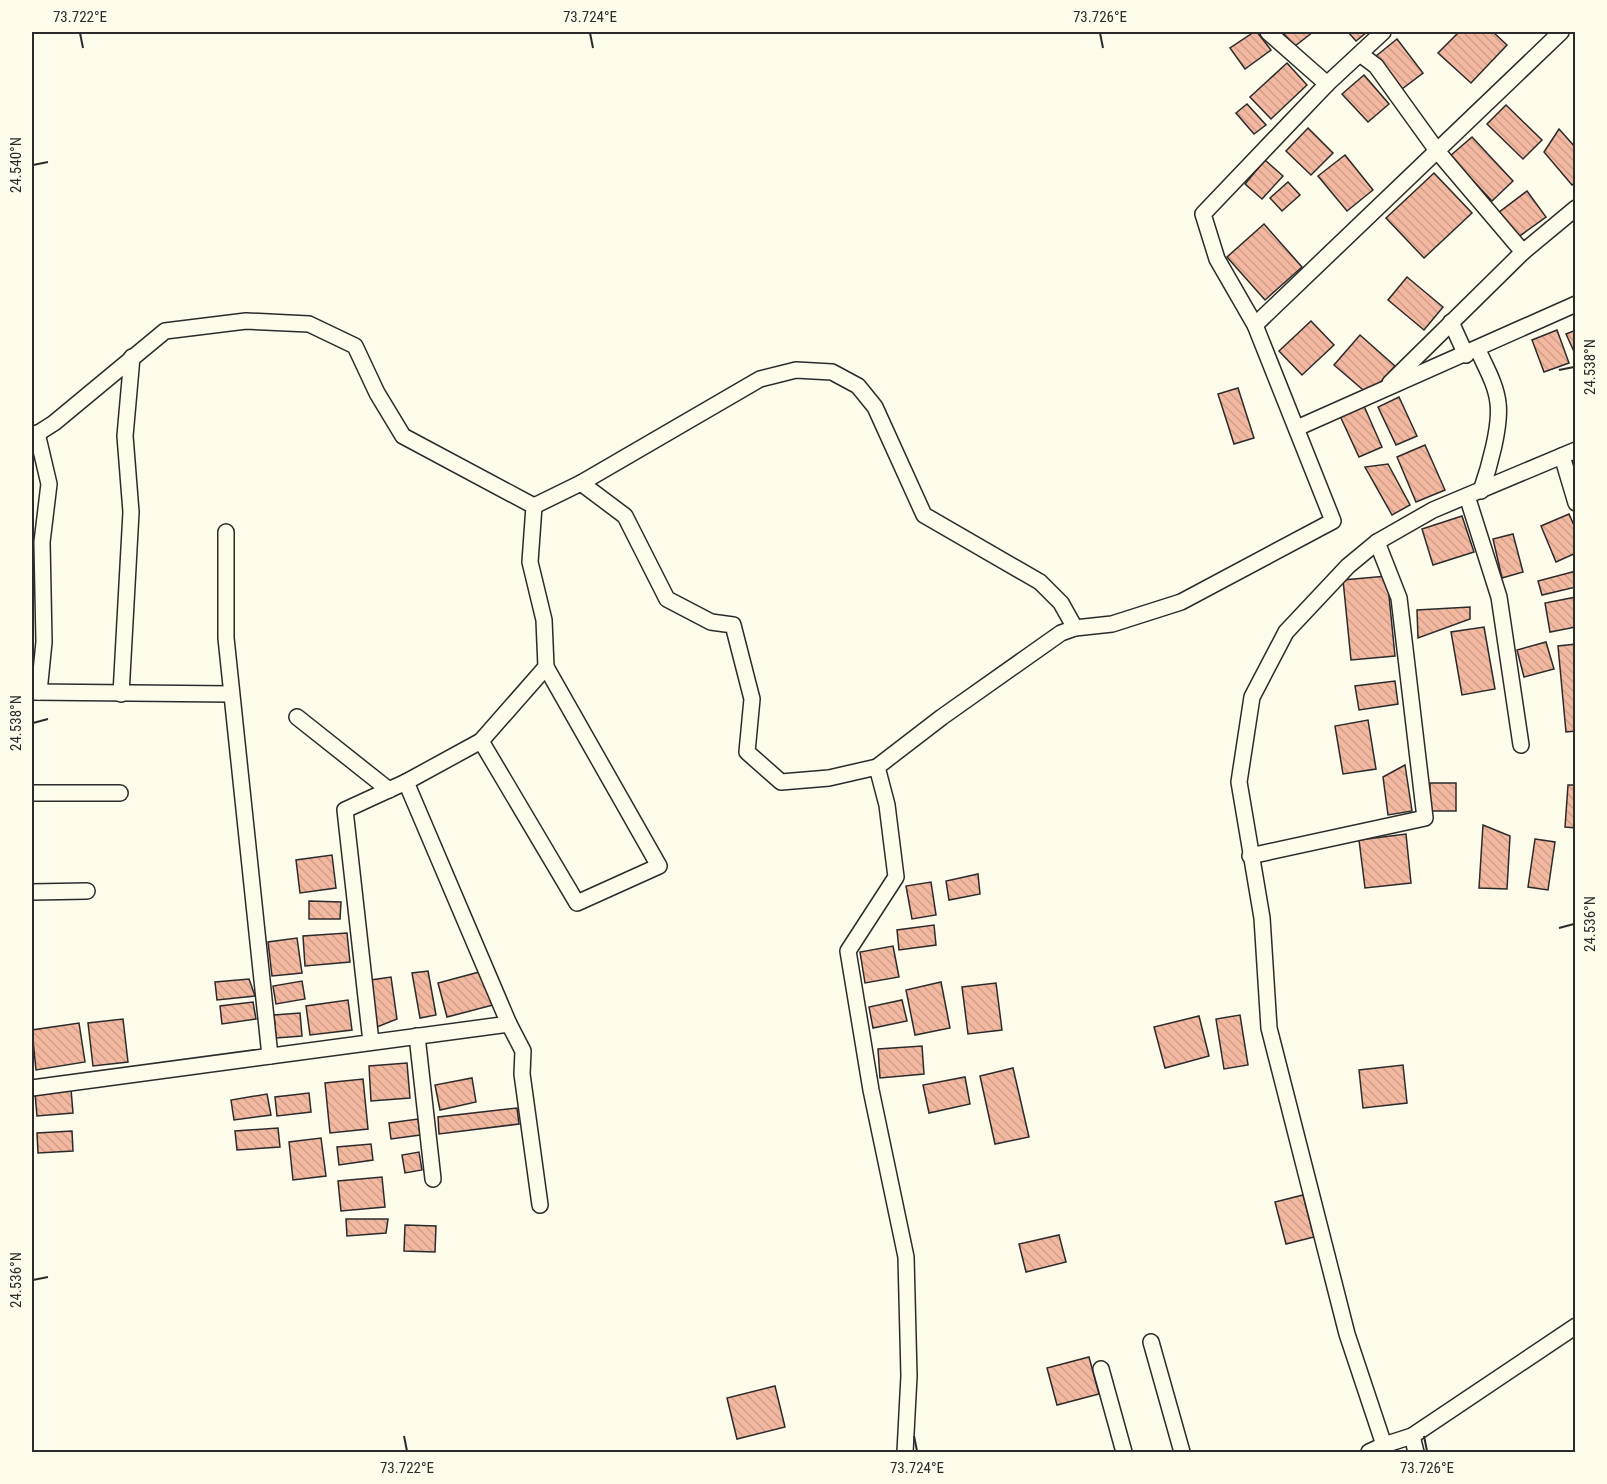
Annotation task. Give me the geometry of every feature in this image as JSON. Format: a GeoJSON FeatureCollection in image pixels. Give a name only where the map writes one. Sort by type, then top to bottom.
{"type":"FeatureCollection","features":[{"type":"Feature","properties":{"kind":"street"},"geometry":{"type":"LineString","coordinates":[[1268,32],[1327,84]]}},
{"type":"Feature","properties":{"kind":"street"},"geometry":{"type":"LineString","coordinates":[[581,483],[625,516],[667,598],[711,622],[733,625],[752,699],[747,752],[781,782],[829,778],[877,767],[1061,633],[1075,628],[1113,624],[1181,602],[1333,521],[1255,325],[1217,259],[1203,214],[1327,84],[1383,32]]}},
{"type":"Feature","properties":{"kind":"street"},"geometry":{"type":"LineString","coordinates":[[1255,325],[1561,32]]}},
{"type":"Feature","properties":{"kind":"street"},"geometry":{"type":"LineString","coordinates":[[1360,54],[1376,66],[1438,152],[1523,252]]}},
{"type":"Feature","properties":{"kind":"street"},"geometry":{"type":"LineString","coordinates":[[1383,389],[1523,252],[1575,208]]}},
{"type":"Feature","properties":{"kind":"street"},"geometry":{"type":"LineString","coordinates":[[1297,428],[1472,352],[1575,304]]}},
{"type":"Feature","properties":{"kind":"street"},"geometry":{"type":"LineString","coordinates":[[231,694],[35,692],[44,642],[42,542],[49,484],[34,435],[54,423],[165,331],[246,321],[309,324],[355,346],[377,393],[403,436],[534,506]]}},
{"type":"Feature","properties":{"kind":"street"},"geometry":{"type":"LineString","coordinates":[[1452,322],[1472,352],[1498,404],[1491,462],[1474,493],[1499,597],[1521,745]]}},
{"type":"Feature","properties":{"kind":"street"},"geometry":{"type":"LineString","coordinates":[[121,693],[131,512],[125,436],[132,357]]}},
{"type":"Feature","properties":{"kind":"street"},"geometry":{"type":"LineString","coordinates":[[534,506],[581,483],[760,379],[796,370],[832,372],[858,386],[875,407],[924,515],[1040,582],[1061,603],[1075,628]]}},
{"type":"Feature","properties":{"kind":"street"},"geometry":{"type":"LineString","coordinates":[[1384,1445],[1347,1334],[1269,1028],[1262,918],[1239,782],[1252,697],[1287,632],[1348,567],[1377,542],[1433,510],[1569,453],[1575,503]]}},
{"type":"Feature","properties":{"kind":"street"},"geometry":{"type":"LineString","coordinates":[[482,741],[577,903],[659,866],[546,667],[544,620],[530,562],[534,506]]}},
{"type":"Feature","properties":{"kind":"street"},"geometry":{"type":"LineString","coordinates":[[226,532],[226,638],[270,1056]]}},
{"type":"Feature","properties":{"kind":"street"},"geometry":{"type":"LineString","coordinates":[[1250,855],[1425,818],[1399,598],[1377,542]]}},
{"type":"Feature","properties":{"kind":"street"},"geometry":{"type":"LineString","coordinates":[[370,1042],[345,810],[406,782],[482,741],[546,667]]}},
{"type":"Feature","properties":{"kind":"street"},"geometry":{"type":"LineString","coordinates":[[297,717],[389,790]]}},
{"type":"Feature","properties":{"kind":"street"},"geometry":{"type":"LineString","coordinates":[[877,767],[887,805],[896,878],[848,951],[871,1090],[906,1257],[909,1376],[905,1452]]}},
{"type":"Feature","properties":{"kind":"street"},"geometry":{"type":"LineString","coordinates":[[406,782],[509,1024],[523,1051],[522,1074],[540,1205]]}},
{"type":"Feature","properties":{"kind":"street"},"geometry":{"type":"LineString","coordinates":[[32,793],[120,793]]}},
{"type":"Feature","properties":{"kind":"street"},"geometry":{"type":"LineString","coordinates":[[32,892],[87,891]]}},
{"type":"Feature","properties":{"kind":"street"},"geometry":{"type":"LineString","coordinates":[[32,1088],[509,1024]]}},
{"type":"Feature","properties":{"kind":"street"},"geometry":{"type":"LineString","coordinates":[[417,1036],[433,1179]]}},
{"type":"Feature","properties":{"kind":"street"},"geometry":{"type":"LineString","coordinates":[[1369,1452],[1412,1436],[1575,1326]]}},
{"type":"Feature","properties":{"kind":"street"},"geometry":{"type":"LineString","coordinates":[[1151,1342],[1182,1452]]}},
{"type":"Feature","properties":{"kind":"street"},"geometry":{"type":"LineString","coordinates":[[1101,1369],[1124,1452]]}},
{"type":"Feature","properties":{"kind":"street"},"geometry":{"type":"LineString","coordinates":[[1412,1436],[1416,1452]]}},
{"type":"Feature","properties":{"kind":"building"},"geometry":{"type":"Polygon","coordinates":[[[1257,32],[1271,50],[1245,69],[1230,48],[1257,32]]]}},
{"type":"Feature","properties":{"kind":"building"},"geometry":{"type":"Polygon","coordinates":[[[1282,32],[1313,32],[1295,46],[1282,32]]]}},
{"type":"Feature","properties":{"kind":"building"},"geometry":{"type":"Polygon","coordinates":[[[1348,32],[1367,32],[1356,41],[1348,32]]]}},
{"type":"Feature","properties":{"kind":"building"},"geometry":{"type":"Polygon","coordinates":[[[1459,32],[1493,32],[1507,45],[1471,83],[1438,53],[1459,32]]]}},
{"type":"Feature","properties":{"kind":"building"},"geometry":{"type":"Polygon","coordinates":[[[1397,39],[1423,73],[1402,89],[1376,56],[1397,39]]]}},
{"type":"Feature","properties":{"kind":"building"},"geometry":{"type":"Polygon","coordinates":[[[1287,63],[1307,85],[1271,119],[1250,97],[1287,63]]]}},
{"type":"Feature","properties":{"kind":"building"},"geometry":{"type":"Polygon","coordinates":[[[1364,75],[1389,104],[1368,122],[1342,94],[1364,75]]]}},
{"type":"Feature","properties":{"kind":"building"},"geometry":{"type":"Polygon","coordinates":[[[1247,104],[1266,125],[1254,134],[1236,113],[1247,104]]]}},
{"type":"Feature","properties":{"kind":"building"},"geometry":{"type":"Polygon","coordinates":[[[1506,105],[1542,140],[1523,159],[1487,124],[1506,105]]]}},
{"type":"Feature","properties":{"kind":"building"},"geometry":{"type":"Polygon","coordinates":[[[1308,128],[1333,153],[1311,175],[1286,151],[1308,128]]]}},
{"type":"Feature","properties":{"kind":"building"},"geometry":{"type":"Polygon","coordinates":[[[1559,129],[1576,148],[1576,182],[1572,185],[1544,152],[1559,129]]]}},
{"type":"Feature","properties":{"kind":"building"},"geometry":{"type":"Polygon","coordinates":[[[1472,137],[1513,181],[1492,201],[1450,156],[1472,137]]]}},
{"type":"Feature","properties":{"kind":"building"},"geometry":{"type":"Polygon","coordinates":[[[1345,155],[1373,190],[1347,211],[1318,176],[1345,155]]]}},
{"type":"Feature","properties":{"kind":"building"},"geometry":{"type":"Polygon","coordinates":[[[1265,160],[1283,176],[1262,199],[1245,184],[1265,160]]]}},
{"type":"Feature","properties":{"kind":"building"},"geometry":{"type":"Polygon","coordinates":[[[1434,173],[1472,213],[1424,258],[1386,218],[1434,173]]]}},
{"type":"Feature","properties":{"kind":"building"},"geometry":{"type":"Polygon","coordinates":[[[1288,182],[1300,195],[1282,211],[1270,198],[1288,182]]]}},
{"type":"Feature","properties":{"kind":"building"},"geometry":{"type":"Polygon","coordinates":[[[1527,191],[1546,217],[1517,238],[1498,213],[1527,191]]]}},
{"type":"Feature","properties":{"kind":"building"},"geometry":{"type":"Polygon","coordinates":[[[1264,224],[1302,267],[1265,300],[1227,257],[1264,224]]]}},
{"type":"Feature","properties":{"kind":"building"},"geometry":{"type":"Polygon","coordinates":[[[1407,277],[1443,307],[1424,330],[1388,300],[1407,277]]]}},
{"type":"Feature","properties":{"kind":"building"},"geometry":{"type":"Polygon","coordinates":[[[1311,321],[1334,345],[1302,375],[1279,351],[1311,321]]]}},
{"type":"Feature","properties":{"kind":"building"},"geometry":{"type":"Polygon","coordinates":[[[1557,330],[1569,363],[1544,372],[1532,340],[1557,330]]]}},
{"type":"Feature","properties":{"kind":"building"},"geometry":{"type":"Polygon","coordinates":[[[1576,330],[1576,356],[1566,334],[1576,330]]]}},
{"type":"Feature","properties":{"kind":"building"},"geometry":{"type":"Polygon","coordinates":[[[1360,335],[1395,366],[1369,395],[1334,365],[1360,335]]]}},
{"type":"Feature","properties":{"kind":"building"},"geometry":{"type":"Polygon","coordinates":[[[1238,388],[1254,438],[1234,444],[1218,394],[1238,388]]]}},
{"type":"Feature","properties":{"kind":"building"},"geometry":{"type":"Polygon","coordinates":[[[1399,397],[1417,436],[1396,445],[1378,407],[1399,397]]]}},
{"type":"Feature","properties":{"kind":"building"},"geometry":{"type":"Polygon","coordinates":[[[1364,406],[1382,447],[1359,457],[1340,416],[1364,406]]]}},
{"type":"Feature","properties":{"kind":"building"},"geometry":{"type":"Polygon","coordinates":[[[1425,445],[1445,490],[1416,502],[1397,457],[1425,445]]]}},
{"type":"Feature","properties":{"kind":"building"},"geometry":{"type":"Polygon","coordinates":[[[1388,464],[1410,505],[1392,515],[1365,467],[1388,464]]]}},
{"type":"Feature","properties":{"kind":"building"},"geometry":{"type":"Polygon","coordinates":[[[1569,514],[1576,530],[1576,553],[1556,562],[1541,526],[1569,514]]]}},
{"type":"Feature","properties":{"kind":"building"},"geometry":{"type":"Polygon","coordinates":[[[1462,516],[1474,552],[1433,565],[1422,529],[1462,516]]]}},
{"type":"Feature","properties":{"kind":"building"},"geometry":{"type":"Polygon","coordinates":[[[1513,534],[1523,572],[1502,578],[1493,539],[1513,534]]]}},
{"type":"Feature","properties":{"kind":"building"},"geometry":{"type":"Polygon","coordinates":[[[1576,571],[1576,587],[1542,595],[1538,581],[1576,571]]]}},
{"type":"Feature","properties":{"kind":"building"},"geometry":{"type":"Polygon","coordinates":[[[1387,576],[1395,656],[1351,660],[1343,580],[1387,576]]]}},
{"type":"Feature","properties":{"kind":"building"},"geometry":{"type":"Polygon","coordinates":[[[1576,597],[1576,627],[1550,632],[1545,603],[1576,597]]]}},
{"type":"Feature","properties":{"kind":"building"},"geometry":{"type":"Polygon","coordinates":[[[1470,607],[1470,619],[1418,638],[1417,610],[1470,607]]]}},
{"type":"Feature","properties":{"kind":"building"},"geometry":{"type":"Polygon","coordinates":[[[1484,627],[1495,689],[1462,695],[1451,632],[1484,627]]]}},
{"type":"Feature","properties":{"kind":"building"},"geometry":{"type":"Polygon","coordinates":[[[1546,642],[1554,669],[1524,677],[1517,650],[1546,642]]]}},
{"type":"Feature","properties":{"kind":"building"},"geometry":{"type":"Polygon","coordinates":[[[1576,644],[1576,731],[1566,732],[1558,646],[1576,644]]]}},
{"type":"Feature","properties":{"kind":"building"},"geometry":{"type":"Polygon","coordinates":[[[1395,681],[1398,704],[1359,710],[1355,686],[1395,681]]]}},
{"type":"Feature","properties":{"kind":"building"},"geometry":{"type":"Polygon","coordinates":[[[1368,720],[1376,769],[1343,774],[1335,726],[1368,720]]]}},
{"type":"Feature","properties":{"kind":"building"},"geometry":{"type":"Polygon","coordinates":[[[1405,765],[1412,811],[1388,815],[1383,777],[1405,765]]]}},
{"type":"Feature","properties":{"kind":"building"},"geometry":{"type":"Polygon","coordinates":[[[1430,783],[1456,783],[1456,811],[1430,811],[1430,783]]]}},
{"type":"Feature","properties":{"kind":"building"},"geometry":{"type":"Polygon","coordinates":[[[1568,785],[1576,785],[1576,828],[1565,827],[1568,785]]]}},
{"type":"Feature","properties":{"kind":"building"},"geometry":{"type":"Polygon","coordinates":[[[1483,825],[1510,836],[1507,889],[1479,888],[1483,825]]]}},
{"type":"Feature","properties":{"kind":"building"},"geometry":{"type":"Polygon","coordinates":[[[1406,834],[1411,883],[1365,888],[1359,840],[1406,834]]]}},
{"type":"Feature","properties":{"kind":"building"},"geometry":{"type":"Polygon","coordinates":[[[1535,839],[1555,842],[1548,890],[1528,887],[1535,839]]]}},
{"type":"Feature","properties":{"kind":"building"},"geometry":{"type":"Polygon","coordinates":[[[332,855],[336,888],[300,893],[296,860],[332,855]]]}},
{"type":"Feature","properties":{"kind":"building"},"geometry":{"type":"Polygon","coordinates":[[[978,874],[980,894],[949,900],[946,881],[978,874]]]}},
{"type":"Feature","properties":{"kind":"building"},"geometry":{"type":"Polygon","coordinates":[[[931,882],[936,915],[912,919],[906,886],[931,882]]]}},
{"type":"Feature","properties":{"kind":"building"},"geometry":{"type":"Polygon","coordinates":[[[309,901],[341,902],[340,919],[309,919],[309,901]]]}},
{"type":"Feature","properties":{"kind":"building"},"geometry":{"type":"Polygon","coordinates":[[[934,925],[936,945],[899,950],[897,930],[934,925]]]}},
{"type":"Feature","properties":{"kind":"building"},"geometry":{"type":"Polygon","coordinates":[[[347,933],[350,962],[305,966],[303,936],[347,933]]]}},
{"type":"Feature","properties":{"kind":"building"},"geometry":{"type":"Polygon","coordinates":[[[297,938],[302,973],[272,976],[268,942],[297,938]]]}},
{"type":"Feature","properties":{"kind":"building"},"geometry":{"type":"Polygon","coordinates":[[[893,946],[899,977],[865,983],[860,952],[893,946]]]}},
{"type":"Feature","properties":{"kind":"building"},"geometry":{"type":"Polygon","coordinates":[[[428,971],[436,1015],[420,1018],[412,973],[428,971]]]}},
{"type":"Feature","properties":{"kind":"building"},"geometry":{"type":"Polygon","coordinates":[[[483,971],[493,1005],[447,1017],[438,983],[483,971]]]}},
{"type":"Feature","properties":{"kind":"building"},"geometry":{"type":"Polygon","coordinates":[[[391,977],[397,1019],[377,1027],[371,980],[391,977]]]}},
{"type":"Feature","properties":{"kind":"building"},"geometry":{"type":"Polygon","coordinates":[[[249,979],[255,996],[217,1000],[215,982],[249,979]]]}},
{"type":"Feature","properties":{"kind":"building"},"geometry":{"type":"Polygon","coordinates":[[[302,981],[305,999],[276,1004],[273,986],[302,981]]]}},
{"type":"Feature","properties":{"kind":"building"},"geometry":{"type":"Polygon","coordinates":[[[941,982],[950,1028],[915,1035],[906,990],[941,982]]]}},
{"type":"Feature","properties":{"kind":"building"},"geometry":{"type":"Polygon","coordinates":[[[996,983],[1002,1030],[968,1034],[962,987],[996,983]]]}},
{"type":"Feature","properties":{"kind":"building"},"geometry":{"type":"Polygon","coordinates":[[[348,1000],[352,1030],[310,1035],[306,1006],[348,1000]]]}},
{"type":"Feature","properties":{"kind":"building"},"geometry":{"type":"Polygon","coordinates":[[[902,1000],[907,1021],[873,1028],[869,1007],[902,1000]]]}},
{"type":"Feature","properties":{"kind":"building"},"geometry":{"type":"Polygon","coordinates":[[[253,1002],[256,1019],[222,1024],[220,1006],[253,1002]]]}},
{"type":"Feature","properties":{"kind":"building"},"geometry":{"type":"Polygon","coordinates":[[[300,1013],[302,1036],[276,1038],[274,1015],[300,1013]]]}},
{"type":"Feature","properties":{"kind":"building"},"geometry":{"type":"Polygon","coordinates":[[[1240,1015],[1248,1065],[1224,1069],[1216,1019],[1240,1015]]]}},
{"type":"Feature","properties":{"kind":"building"},"geometry":{"type":"Polygon","coordinates":[[[1199,1016],[1209,1056],[1165,1068],[1154,1027],[1199,1016]]]}},
{"type":"Feature","properties":{"kind":"building"},"geometry":{"type":"Polygon","coordinates":[[[123,1019],[128,1062],[93,1066],[88,1023],[123,1019]]]}},
{"type":"Feature","properties":{"kind":"building"},"geometry":{"type":"Polygon","coordinates":[[[79,1023],[85,1062],[36,1070],[32,1030],[79,1023]]]}},
{"type":"Feature","properties":{"kind":"building"},"geometry":{"type":"Polygon","coordinates":[[[922,1046],[924,1074],[880,1078],[878,1049],[922,1046]]]}},
{"type":"Feature","properties":{"kind":"building"},"geometry":{"type":"Polygon","coordinates":[[[407,1063],[410,1098],[371,1101],[369,1066],[407,1063]]]}},
{"type":"Feature","properties":{"kind":"building"},"geometry":{"type":"Polygon","coordinates":[[[1403,1065],[1407,1103],[1363,1108],[1359,1070],[1403,1065]]]}},
{"type":"Feature","properties":{"kind":"building"},"geometry":{"type":"Polygon","coordinates":[[[1013,1068],[1029,1137],[995,1144],[980,1076],[1013,1068]]]}},
{"type":"Feature","properties":{"kind":"building"},"geometry":{"type":"Polygon","coordinates":[[[965,1077],[970,1104],[929,1113],[923,1085],[965,1077]]]}},
{"type":"Feature","properties":{"kind":"building"},"geometry":{"type":"Polygon","coordinates":[[[472,1078],[476,1102],[440,1110],[435,1085],[472,1078]]]}},
{"type":"Feature","properties":{"kind":"building"},"geometry":{"type":"Polygon","coordinates":[[[363,1079],[368,1129],[330,1133],[325,1083],[363,1079]]]}},
{"type":"Feature","properties":{"kind":"building"},"geometry":{"type":"Polygon","coordinates":[[[71,1089],[73,1113],[37,1116],[35,1093],[71,1089]]]}},
{"type":"Feature","properties":{"kind":"building"},"geometry":{"type":"Polygon","coordinates":[[[309,1093],[311,1112],[277,1116],[275,1097],[309,1093]]]}},
{"type":"Feature","properties":{"kind":"building"},"geometry":{"type":"Polygon","coordinates":[[[267,1094],[271,1115],[234,1120],[231,1100],[267,1094]]]}},
{"type":"Feature","properties":{"kind":"building"},"geometry":{"type":"Polygon","coordinates":[[[517,1108],[519,1124],[439,1134],[438,1117],[517,1108]]]}},
{"type":"Feature","properties":{"kind":"building"},"geometry":{"type":"Polygon","coordinates":[[[418,1119],[420,1135],[391,1139],[389,1123],[418,1119]]]}},
{"type":"Feature","properties":{"kind":"building"},"geometry":{"type":"Polygon","coordinates":[[[278,1128],[280,1147],[237,1150],[235,1131],[278,1128]]]}},
{"type":"Feature","properties":{"kind":"building"},"geometry":{"type":"Polygon","coordinates":[[[72,1131],[73,1151],[38,1153],[37,1133],[72,1131]]]}},
{"type":"Feature","properties":{"kind":"building"},"geometry":{"type":"Polygon","coordinates":[[[321,1138],[326,1176],[293,1180],[289,1142],[321,1138]]]}},
{"type":"Feature","properties":{"kind":"building"},"geometry":{"type":"Polygon","coordinates":[[[371,1144],[373,1160],[339,1165],[337,1147],[371,1144]]]}},
{"type":"Feature","properties":{"kind":"building"},"geometry":{"type":"Polygon","coordinates":[[[419,1152],[422,1170],[405,1173],[402,1155],[419,1152]]]}},
{"type":"Feature","properties":{"kind":"building"},"geometry":{"type":"Polygon","coordinates":[[[382,1177],[385,1207],[341,1211],[338,1181],[382,1177]]]}},
{"type":"Feature","properties":{"kind":"building"},"geometry":{"type":"Polygon","coordinates":[[[1303,1195],[1314,1237],[1286,1244],[1275,1202],[1303,1195]]]}},
{"type":"Feature","properties":{"kind":"building"},"geometry":{"type":"Polygon","coordinates":[[[346,1219],[388,1219],[386,1233],[347,1236],[346,1219]]]}},
{"type":"Feature","properties":{"kind":"building"},"geometry":{"type":"Polygon","coordinates":[[[405,1225],[436,1226],[435,1252],[404,1251],[405,1225]]]}},
{"type":"Feature","properties":{"kind":"building"},"geometry":{"type":"Polygon","coordinates":[[[1059,1235],[1066,1262],[1026,1272],[1019,1244],[1059,1235]]]}},
{"type":"Feature","properties":{"kind":"building"},"geometry":{"type":"Polygon","coordinates":[[[1089,1357],[1099,1394],[1057,1405],[1047,1368],[1089,1357]]]}},
{"type":"Feature","properties":{"kind":"building"},"geometry":{"type":"Polygon","coordinates":[[[775,1386],[785,1427],[737,1439],[727,1398],[775,1386]]]}}]}
